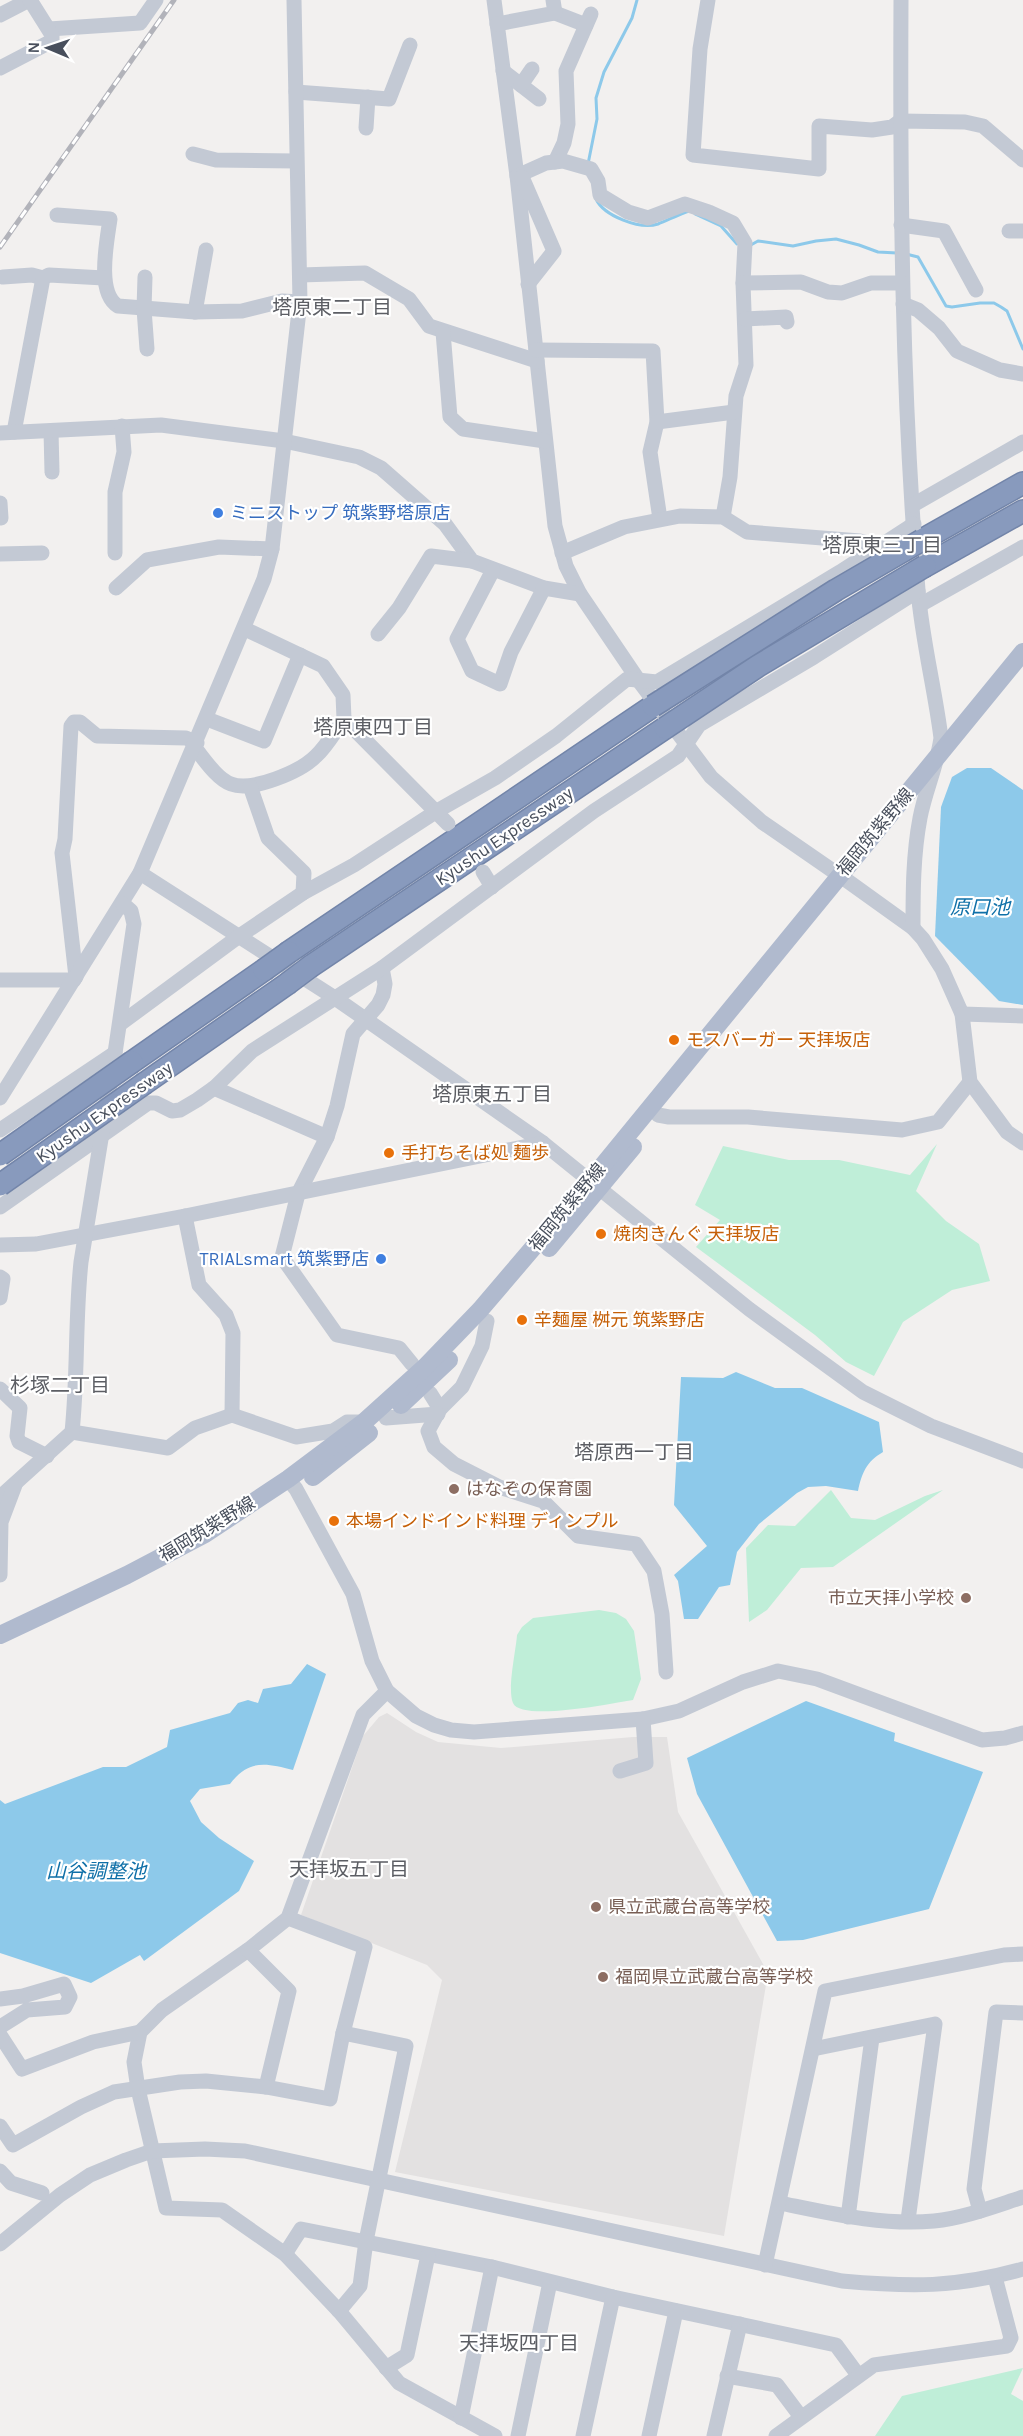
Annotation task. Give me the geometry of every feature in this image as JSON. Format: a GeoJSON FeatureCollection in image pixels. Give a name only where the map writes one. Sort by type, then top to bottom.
{"type":"FeatureCollection","features":[{"type":"Feature","properties":{"kind":"highway","name":"Kyushu Expressway"},"geometry":{"type":"LineString","coordinates":[[0,1155],[124,1058],[264,969],[653,706],[836,590],[918,532],[1023,483]]}},
{"type":"Feature","properties":{"kind":"highway","name":"Kyushu Expressway"},"geometry":{"type":"LineString","coordinates":[[0,1185],[311,966],[758,666],[925,566],[1023,511]]}},
{"type":"Feature","properties":{"kind":"main road","name":"福岡筑紫野線"},"geometry":{"type":"LineString","coordinates":[[0,1635],[169,1554],[292,1484],[424,1367],[480,1310],[658,1115],[1023,652]]}},
{"type":"Feature","properties":{"kind":"main road","name":"福岡筑紫野線"},"geometry":{"type":"LineString","coordinates":[[0,1647],[135,1584],[202,1549],[386,1418],[431,1378],[487,1321],[844,878],[926,789],[1023,669]]}},
{"type":"Feature","properties":{"kind":"street"},"geometry":{"type":"LineString","coordinates":[[0,15],[29,0],[52,35],[52,41],[0,68]]}},
{"type":"Feature","properties":{"kind":"street"},"geometry":{"type":"LineString","coordinates":[[49,29],[140,23],[156,0]]}},
{"type":"Feature","properties":{"kind":"street"},"geometry":{"type":"LineString","coordinates":[[0,1098],[123,904],[140,873],[196,746],[264,579],[272,549],[300,302],[294,0]]}},
{"type":"Feature","properties":{"kind":"street"},"geometry":{"type":"LineString","coordinates":[[708,0],[700,49],[693,155],[819,169],[819,126],[872,130],[892,126],[900,121],[965,122],[983,126],[1023,160]]}},
{"type":"Feature","properties":{"kind":"street"},"geometry":{"type":"LineString","coordinates":[[901,0],[902,283],[913,505],[918,532],[919,598],[941,738],[938,757],[926,789],[920,820],[914,872],[913,928]]}},
{"type":"Feature","properties":{"kind":"street"},"geometry":{"type":"LineString","coordinates":[[491,1],[497,24],[519,175],[528,284],[555,526],[566,566],[580,594],[639,681],[711,777],[728,795],[762,822],[913,928],[937,960],[962,1014],[970,1082],[1007,1132],[1023,1143]]}},
{"type":"Feature","properties":{"kind":"street"},"geometry":{"type":"LineString","coordinates":[[497,24],[554,7],[589,19],[566,71],[568,124],[564,143],[555,162]]}},
{"type":"Feature","properties":{"kind":"street"},"geometry":{"type":"LineString","coordinates":[[296,92],[389,99],[410,45]]}},
{"type":"Feature","properties":{"kind":"street"},"geometry":{"type":"LineString","coordinates":[[520,85],[532,69]]}},
{"type":"Feature","properties":{"kind":"street"},"geometry":{"type":"LineString","coordinates":[[503,71],[538,99]]}},
{"type":"Feature","properties":{"kind":"street"},"geometry":{"type":"LineString","coordinates":[[366,128],[368,98]]}},
{"type":"Feature","properties":{"kind":"street"},"geometry":{"type":"LineString","coordinates":[[194,154],[216,160],[296,160]]}},
{"type":"Feature","properties":{"kind":"street"},"geometry":{"type":"LineString","coordinates":[[519,175],[546,163],[563,160],[591,169],[598,181],[600,195],[628,212],[648,218],[685,204],[733,223],[745,243],[743,283],[746,364],[736,396],[730,477],[723,517]]}},
{"type":"Feature","properties":{"kind":"street"},"geometry":{"type":"LineString","coordinates":[[519,175],[554,251],[528,284]]}},
{"type":"Feature","properties":{"kind":"street"},"geometry":{"type":"LineString","coordinates":[[57,215],[110,219],[104,278],[114,304],[122,307],[195,312],[242,311],[282,301],[300,302]]}},
{"type":"Feature","properties":{"kind":"street"},"geometry":{"type":"LineString","coordinates":[[901,225],[944,231],[976,290]]}},
{"type":"Feature","properties":{"kind":"street"},"geometry":{"type":"LineString","coordinates":[[195,312],[206,250]]}},
{"type":"Feature","properties":{"kind":"street"},"geometry":{"type":"LineString","coordinates":[[300,275],[365,273],[409,299],[429,326],[443,332],[537,355],[653,351],[657,422],[650,452],[660,519]]}},
{"type":"Feature","properties":{"kind":"street"},"geometry":{"type":"LineString","coordinates":[[3,277],[32,275],[43,278],[49,275],[104,278]]}},
{"type":"Feature","properties":{"kind":"street"},"geometry":{"type":"LineString","coordinates":[[145,277],[144,309],[147,349]]}},
{"type":"Feature","properties":{"kind":"street"},"geometry":{"type":"LineString","coordinates":[[43,278],[7,433],[161,425],[284,441],[358,457],[381,468],[444,524],[472,561]]}},
{"type":"Feature","properties":{"kind":"street"},"geometry":{"type":"LineString","coordinates":[[743,283],[801,282],[828,292],[842,292],[871,283],[902,283]]}},
{"type":"Feature","properties":{"kind":"street"},"geometry":{"type":"LineString","coordinates":[[903,304],[918,310],[939,328],[957,351],[1000,370],[1023,374]]}},
{"type":"Feature","properties":{"kind":"street"},"geometry":{"type":"LineString","coordinates":[[745,319],[786,317],[787,322]]}},
{"type":"Feature","properties":{"kind":"street"},"geometry":{"type":"LineString","coordinates":[[443,332],[450,417],[463,429],[545,441]]}},
{"type":"Feature","properties":{"kind":"street"},"geometry":{"type":"LineString","coordinates":[[657,422],[734,412]]}},
{"type":"Feature","properties":{"kind":"street"},"geometry":{"type":"LineString","coordinates":[[115,553],[115,492],[124,452],[122,426]]}},
{"type":"Feature","properties":{"kind":"street"},"geometry":{"type":"LineString","coordinates":[[51,431],[52,472]]}},
{"type":"Feature","properties":{"kind":"street"},"geometry":{"type":"LineString","coordinates":[[913,505],[1023,442]]}},
{"type":"Feature","properties":{"kind":"street"},"geometry":{"type":"LineString","coordinates":[[0,503],[1,518]]}},
{"type":"Feature","properties":{"kind":"street"},"geometry":{"type":"LineString","coordinates":[[562,553],[624,527],[680,516],[723,517],[747,532],[861,541],[882,546]]}},
{"type":"Feature","properties":{"kind":"street"},"geometry":{"type":"LineString","coordinates":[[120,1024],[238,937],[303,893],[354,865],[437,811],[495,778],[556,736],[627,679],[657,682],[882,546],[918,532]]}},
{"type":"Feature","properties":{"kind":"street"},"geometry":{"type":"LineString","coordinates":[[0,1207],[148,1103],[156,1103],[172,1111],[180,1110],[214,1088],[252,1051],[382,968],[594,811],[678,756],[699,725],[919,598],[1023,547]]}},
{"type":"Feature","properties":{"kind":"street"},"geometry":{"type":"LineString","coordinates":[[116,588],[147,560],[219,548],[272,549]]}},
{"type":"Feature","properties":{"kind":"street"},"geometry":{"type":"LineString","coordinates":[[0,554],[42,553]]}},
{"type":"Feature","properties":{"kind":"street"},"geometry":{"type":"LineString","coordinates":[[378,634],[399,608],[431,556],[472,561],[544,588],[580,594]]}},
{"type":"Feature","properties":{"kind":"street"},"geometry":{"type":"LineString","coordinates":[[493,570],[457,639],[472,671],[500,684],[511,652],[544,588]]}},
{"type":"Feature","properties":{"kind":"street"},"geometry":{"type":"LineString","coordinates":[[75,978],[62,853],[65,838],[71,726],[74,722],[80,722],[97,736],[186,738],[196,746],[224,781],[232,785],[250,786],[282,776],[317,756],[344,719],[343,695],[322,666],[245,628]]}},
{"type":"Feature","properties":{"kind":"street"},"geometry":{"type":"LineString","coordinates":[[207,719],[264,741],[300,655]]}},
{"type":"Feature","properties":{"kind":"street"},"geometry":{"type":"LineString","coordinates":[[344,719],[448,824]]}},
{"type":"Feature","properties":{"kind":"street"},"geometry":{"type":"LineString","coordinates":[[250,786],[268,838],[303,873],[303,893]]}},
{"type":"Feature","properties":{"kind":"street"},"geometry":{"type":"LineString","coordinates":[[483,872],[492,887]]}},
{"type":"Feature","properties":{"kind":"street"},"geometry":{"type":"LineString","coordinates":[[140,873],[335,998],[543,1143],[749,1309],[863,1392],[900,1412],[1021,1460]]}},
{"type":"Feature","properties":{"kind":"street"},"geometry":{"type":"LineString","coordinates":[[0,1497],[72,1432],[78,1290],[101,1137],[124,1058],[120,1024],[134,924],[131,911],[123,904]]}},
{"type":"Feature","properties":{"kind":"street"},"geometry":{"type":"LineString","coordinates":[[382,968],[385,984],[383,995],[378,1005],[353,1034],[337,1106],[327,1137],[298,1194],[282,1257],[337,1335],[399,1348],[412,1364]]}},
{"type":"Feature","properties":{"kind":"street"},"geometry":{"type":"LineString","coordinates":[[0,980],[75,978]]}},
{"type":"Feature","properties":{"kind":"street"},"geometry":{"type":"LineString","coordinates":[[962,1014],[1023,1016]]}},
{"type":"Feature","properties":{"kind":"street"},"geometry":{"type":"LineString","coordinates":[[0,1130],[124,1058]]}},
{"type":"Feature","properties":{"kind":"street"},"geometry":{"type":"LineString","coordinates":[[658,1115],[748,1117],[902,1130],[938,1122],[970,1082]]}},
{"type":"Feature","properties":{"kind":"street"},"geometry":{"type":"LineString","coordinates":[[214,1088],[327,1137]]}},
{"type":"Feature","properties":{"kind":"street"},"geometry":{"type":"LineString","coordinates":[[0,1245],[36,1244],[298,1194],[378,1175],[543,1143]]}},
{"type":"Feature","properties":{"kind":"street"},"geometry":{"type":"LineString","coordinates":[[185,1216],[199,1285],[226,1314],[233,1333],[232,1414]]}},
{"type":"Feature","properties":{"kind":"street"},"geometry":{"type":"LineString","coordinates":[[0,1277],[3,1279],[0,1298]]}},
{"type":"Feature","properties":{"kind":"street"},"geometry":{"type":"LineString","coordinates":[[487,1321],[482,1346],[462,1387],[439,1412],[428,1431],[429,1436],[438,1452],[454,1464],[499,1487],[543,1501],[579,1536],[636,1544],[654,1570],[662,1614],[666,1672]]}},
{"type":"Feature","properties":{"kind":"street"},"geometry":{"type":"LineString","coordinates":[[0,1389],[21,1408],[17,1436],[19,1442],[47,1456]]}},
{"type":"Feature","properties":{"kind":"street"},"geometry":{"type":"LineString","coordinates":[[430,1393],[439,1412]]}},
{"type":"Feature","properties":{"kind":"street"},"geometry":{"type":"LineString","coordinates":[[386,1418],[439,1412]]}},
{"type":"Feature","properties":{"kind":"street"},"geometry":{"type":"LineString","coordinates":[[72,1432],[168,1448],[195,1428],[232,1414],[296,1437],[333,1431],[347,1422],[364,1422]]}},
{"type":"Feature","properties":{"kind":"street"},"geometry":{"type":"LineString","coordinates":[[292,1484],[353,1594],[372,1661],[387,1691],[416,1716],[451,1730],[474,1732],[643,1719],[679,1711],[742,1682],[778,1671],[817,1678],[982,1740],[1005,1738],[1023,1733]]}},
{"type":"Feature","properties":{"kind":"street"},"geometry":{"type":"LineString","coordinates":[[0,1575],[1,1522],[15,1485]]}},
{"type":"Feature","properties":{"kind":"street"},"geometry":{"type":"LineString","coordinates":[[0,2035],[22,2069],[93,2042],[140,2032],[162,2010],[248,1950],[288,1918],[363,1715],[387,1691]]}},
{"type":"Feature","properties":{"kind":"street"},"geometry":{"type":"LineString","coordinates":[[620,1771],[646,1763],[643,1719]]}},
{"type":"Feature","properties":{"kind":"street"},"geometry":{"type":"LineString","coordinates":[[0,2126],[13,2145],[81,2107],[114,2092],[180,2082],[206,2081],[266,2087],[330,2099],[343,2033],[365,1947],[288,1918]]}},
{"type":"Feature","properties":{"kind":"street"},"geometry":{"type":"LineString","coordinates":[[248,1950],[290,1991],[266,2087]]}},
{"type":"Feature","properties":{"kind":"street"},"geometry":{"type":"LineString","coordinates":[[765,2265],[825,1991],[1004,1955],[1023,1954]]}},
{"type":"Feature","properties":{"kind":"street"},"geometry":{"type":"LineString","coordinates":[[0,1999],[23,1996],[64,1984],[70,1997],[65,2007],[27,2010],[0,2027]]}},
{"type":"Feature","properties":{"kind":"street"},"geometry":{"type":"LineString","coordinates":[[980,2211],[974,2189],[996,2012],[1023,2013]]}},
{"type":"Feature","properties":{"kind":"street"},"geometry":{"type":"LineString","coordinates":[[813,2049],[935,2024],[908,2220]]}},
{"type":"Feature","properties":{"kind":"street"},"geometry":{"type":"LineString","coordinates":[[140,2032],[134,2062],[138,2089],[166,2208],[222,2210],[285,2254],[339,2311],[399,2383],[495,2436]]}},
{"type":"Feature","properties":{"kind":"street"},"geometry":{"type":"LineString","coordinates":[[339,2311],[360,2286],[366,2241],[406,2046],[343,2033]]}},
{"type":"Feature","properties":{"kind":"street"},"geometry":{"type":"LineString","coordinates":[[848,2217],[872,2038]]}},
{"type":"Feature","properties":{"kind":"street"},"geometry":{"type":"LineString","coordinates":[[0,2244],[60,2195],[90,2175],[152,2151],[205,2149],[246,2151],[842,2282],[932,2286],[995,2277],[1023,2269]]}},
{"type":"Feature","properties":{"kind":"street"},"geometry":{"type":"LineString","coordinates":[[0,2171],[11,2183],[42,2193]]}},
{"type":"Feature","properties":{"kind":"street"},"geometry":{"type":"LineString","coordinates":[[780,2203],[848,2217],[934,2221],[980,2211],[1023,2197]]}},
{"type":"Feature","properties":{"kind":"street"},"geometry":{"type":"LineString","coordinates":[[285,2254],[301,2229],[492,2267],[613,2297],[836,2345],[858,2375]]}},
{"type":"Feature","properties":{"kind":"street"},"geometry":{"type":"LineString","coordinates":[[386,2368],[407,2355],[428,2255]]}},
{"type":"Feature","properties":{"kind":"street"},"geometry":{"type":"LineString","coordinates":[[461,2418],[492,2267]]}},
{"type":"Feature","properties":{"kind":"street"},"geometry":{"type":"LineString","coordinates":[[776,2436],[874,2365],[1006,2346],[1011,2338],[995,2277]]}},
{"type":"Feature","properties":{"kind":"street"},"geometry":{"type":"LineString","coordinates":[[518,2436],[550,2282]]}},
{"type":"Feature","properties":{"kind":"street"},"geometry":{"type":"LineString","coordinates":[[584,2436],[613,2297]]}},
{"type":"Feature","properties":{"kind":"street"},"geometry":{"type":"LineString","coordinates":[[649,2436],[676,2311]]}},
{"type":"Feature","properties":{"kind":"street"},"geometry":{"type":"LineString","coordinates":[[714,2436],[740,2324]]}},
{"type":"Feature","properties":{"kind":"street"},"geometry":{"type":"LineString","coordinates":[[728,2376],[777,2385],[801,2417]]}},
{"type":"Feature","properties":{"kind":"shaded area","name":"福岡県立武蔵台高等学校"},"geometry":{"type":"Polygon","coordinates":[[[387,1713],[416,1732],[438,1742],[501,1748],[633,1737],[667,1737],[678,1812],[768,1973],[724,2236],[395,2172],[442,1980],[427,1965],[301,1915],[363,1736],[379,1717],[387,1713]]]}},
{"type":"Feature","properties":{"kind":"green space"},"geometry":{"type":"Polygon","coordinates":[[[937,1144],[916,1191],[946,1221],[979,1244],[990,1281],[952,1290],[903,1322],[874,1376],[846,1362],[815,1335],[696,1247],[720,1220],[695,1205],[723,1146],[789,1160],[839,1160],[910,1175],[937,1144]]]}},
{"type":"Feature","properties":{"kind":"green space"},"geometry":{"type":"Polygon","coordinates":[[[831,1490],[851,1518],[875,1520],[943,1490],[833,1567],[801,1568],[767,1610],[749,1622],[746,1548],[768,1525],[795,1526],[831,1490]]]}},
{"type":"Feature","properties":{"kind":"green space"},"geometry":{"type":"Polygon","coordinates":[[[599,1610],[616,1613],[626,1619],[634,1631],[641,1679],[633,1700],[549,1711],[532,1711],[520,1708],[513,1703],[511,1697],[512,1670],[517,1635],[522,1627],[533,1618],[599,1610]]]}},
{"type":"Feature","properties":{"kind":"green space"},"geometry":{"type":"Polygon","coordinates":[[[1023,2368],[1011,2394],[1023,2401],[1023,2436],[875,2436],[902,2396],[1023,2368]]]}},
{"type":"Feature","properties":{"kind":"water","name":"原口池"},"geometry":{"type":"Polygon","coordinates":[[[967,768],[991,768],[1023,790],[1023,1005],[999,1001],[935,936],[941,807],[952,777],[967,768]]]}},
{"type":"Feature","properties":{"kind":"water"},"geometry":{"type":"Polygon","coordinates":[[[736,1372],[775,1388],[802,1388],[879,1422],[883,1452],[866,1468],[858,1491],[826,1486],[808,1487],[797,1493],[759,1524],[737,1552],[730,1585],[719,1587],[698,1619],[684,1619],[678,1581],[674,1575],[707,1546],[674,1505],[681,1377],[723,1378],[736,1372]]]}},
{"type":"Feature","properties":{"kind":"water","name":"山谷調整池"},"geometry":{"type":"Polygon","coordinates":[[[307,1664],[326,1674],[293,1770],[266,1765],[251,1767],[244,1770],[230,1784],[200,1789],[190,1801],[201,1822],[219,1838],[254,1861],[239,1891],[144,1961],[140,1955],[91,1983],[0,1953],[0,1800],[5,1804],[103,1767],[126,1767],[167,1747],[170,1730],[230,1713],[238,1703],[248,1700],[258,1703],[263,1689],[291,1684],[307,1664]]]}},
{"type":"Feature","properties":{"kind":"water"},"geometry":{"type":"Polygon","coordinates":[[[806,1701],[895,1733],[894,1741],[983,1772],[929,1909],[803,1940],[777,1941],[697,1794],[687,1758],[806,1701]]]}},
{"type":"Feature","properties":{"kind":"waterway"},"geometry":{"type":"LineString","coordinates":[[588,164],[597,119],[596,98],[604,72],[632,18],[637,0]]}},
{"type":"Feature","properties":{"kind":"waterway"},"geometry":{"type":"LineString","coordinates":[[596,199],[614,216],[642,225],[658,224],[689,211]]}},
{"type":"Feature","properties":{"kind":"waterway"},"geometry":{"type":"LineString","coordinates":[[695,214],[721,226],[737,244]]}},
{"type":"Feature","properties":{"kind":"waterway"},"geometry":{"type":"LineString","coordinates":[[749,246],[758,241],[793,246],[836,239],[878,252],[897,253]]}},
{"type":"Feature","properties":{"kind":"waterway"},"geometry":{"type":"LineString","coordinates":[[906,254],[918,257],[946,306],[994,303],[1007,311],[1023,349]]}},
{"type":"Feature","properties":{"kind":"railway"},"geometry":{"type":"LineString","coordinates":[[0,247],[174,0]]}},
{"type":"Feature","properties":{"kind":"place","name":"ミニストップ 筑紫野塔原店"},"geometry":{"type":"Point","coordinates":[218,513]}},
{"type":"Feature","properties":{"kind":"place","name":"モスバーガー 天拝坂店"},"geometry":{"type":"Point","coordinates":[674,1040]}},
{"type":"Feature","properties":{"kind":"place","name":"手打ちそば処 麺歩"},"geometry":{"type":"Point","coordinates":[389,1153]}},
{"type":"Feature","properties":{"kind":"place","name":"焼肉きんぐ 天拝坂店"},"geometry":{"type":"Point","coordinates":[601,1234]}},
{"type":"Feature","properties":{"kind":"place","name":"TRIALsmart 筑紫野店"},"geometry":{"type":"Point","coordinates":[381,1259]}},
{"type":"Feature","properties":{"kind":"place","name":"辛麺屋 桝元 筑紫野店"},"geometry":{"type":"Point","coordinates":[522,1320]}},
{"type":"Feature","properties":{"kind":"place","name":"はなぞの保育園"},"geometry":{"type":"Point","coordinates":[454,1489]}},
{"type":"Feature","properties":{"kind":"place","name":"本場インドインド料理 ディンプル"},"geometry":{"type":"Point","coordinates":[334,1521]}},
{"type":"Feature","properties":{"kind":"place","name":"市立天拝小学校"},"geometry":{"type":"Point","coordinates":[966,1598]}},
{"type":"Feature","properties":{"kind":"place","name":"県立武蔵台高等学校"},"geometry":{"type":"Point","coordinates":[596,1907]}},
{"type":"Feature","properties":{"kind":"place","name":"福岡県立武蔵台高等学校"},"geometry":{"type":"Point","coordinates":[603,1977]}},
{"type":"Feature","properties":{"kind":"district","name":"塔原東二丁目"},"geometry":{"type":"Point","coordinates":[332,307]}},
{"type":"Feature","properties":{"kind":"district","name":"塔原東三丁目"},"geometry":{"type":"Point","coordinates":[882,545]}},
{"type":"Feature","properties":{"kind":"district","name":"塔原東四丁目"},"geometry":{"type":"Point","coordinates":[373,727]}},
{"type":"Feature","properties":{"kind":"district","name":"塔原東五丁目"},"geometry":{"type":"Point","coordinates":[492,1094]}},
{"type":"Feature","properties":{"kind":"district","name":"杉塚二丁目"},"geometry":{"type":"Point","coordinates":[60,1385]}},
{"type":"Feature","properties":{"kind":"district","name":"塔原西一丁目"},"geometry":{"type":"Point","coordinates":[634,1452]}},
{"type":"Feature","properties":{"kind":"district","name":"天拝坂五丁目"},"geometry":{"type":"Point","coordinates":[349,1869]}},
{"type":"Feature","properties":{"kind":"district","name":"天拝坂四丁目"},"geometry":{"type":"Point","coordinates":[519,2343]}}]}
